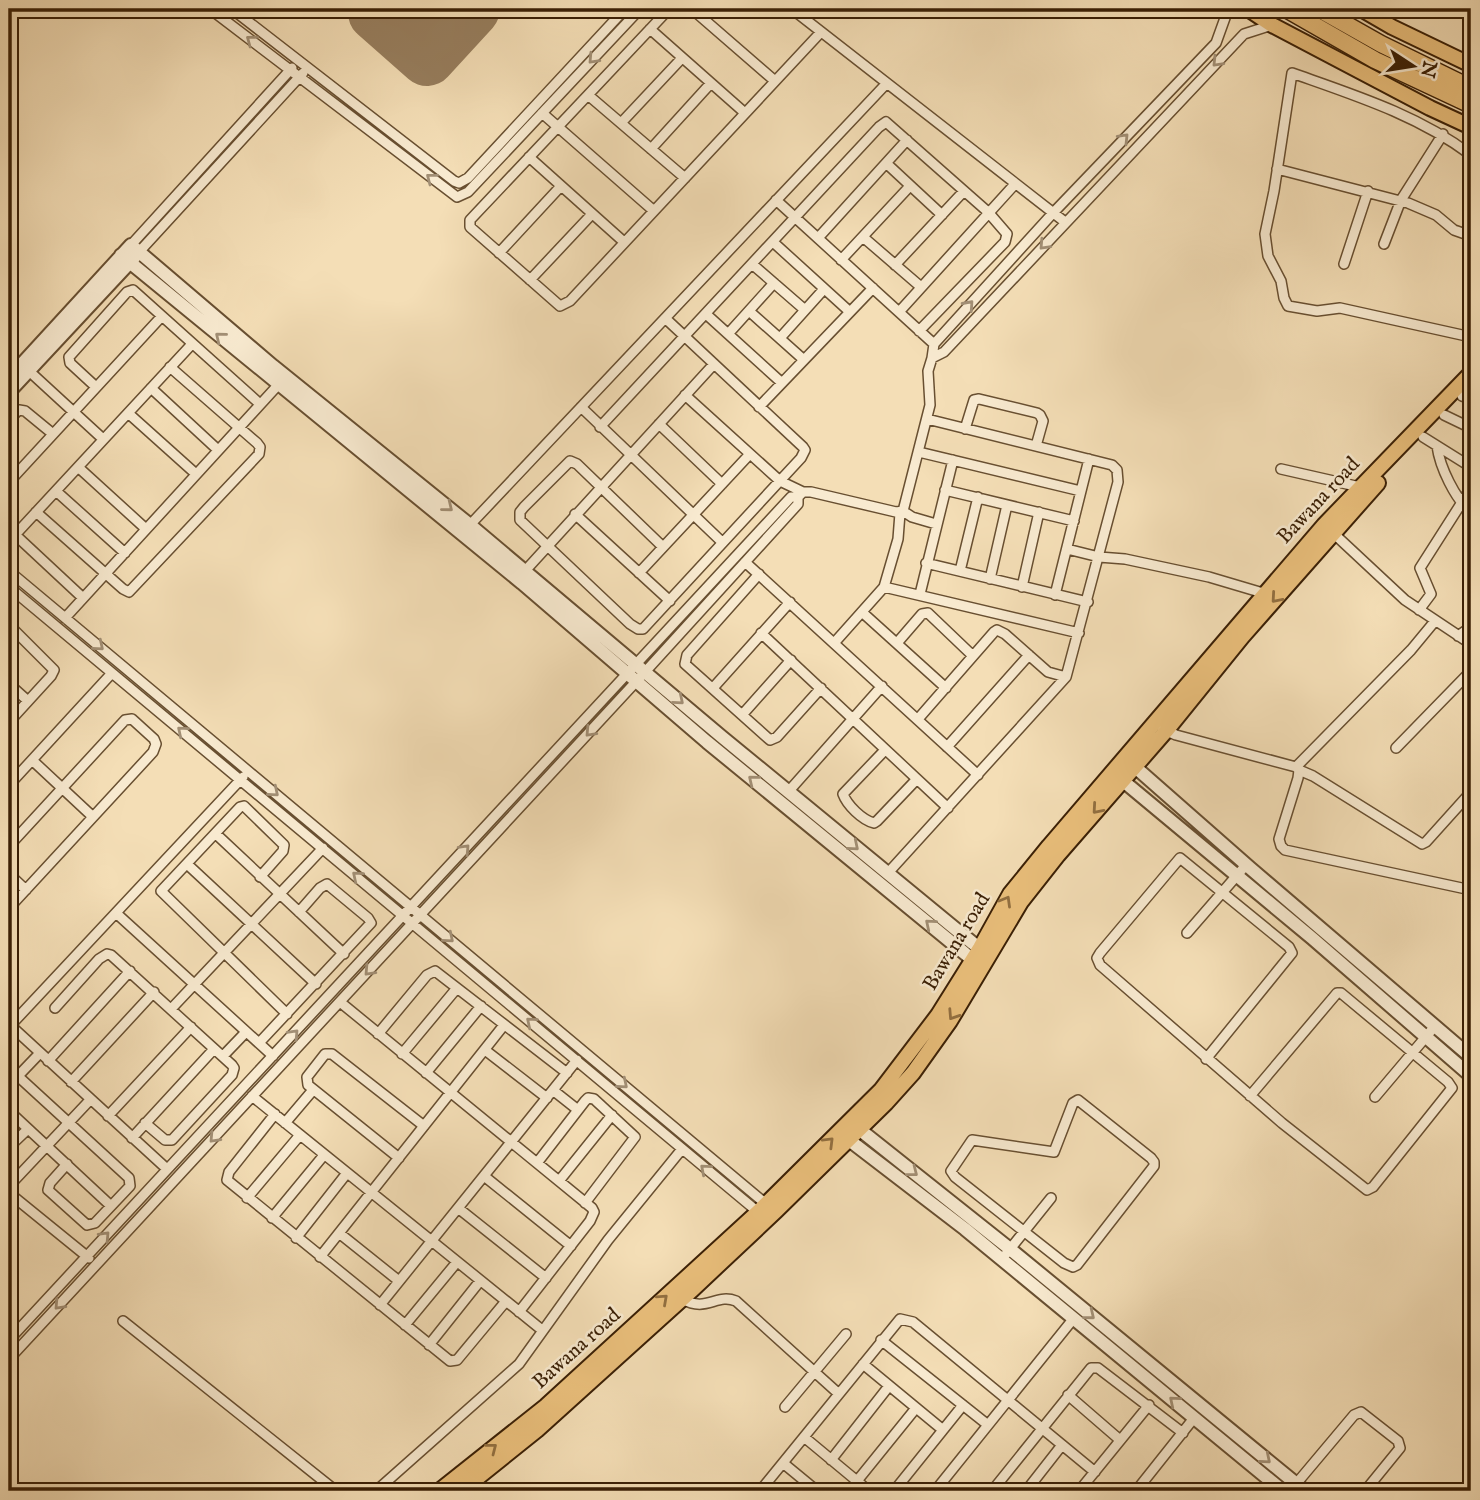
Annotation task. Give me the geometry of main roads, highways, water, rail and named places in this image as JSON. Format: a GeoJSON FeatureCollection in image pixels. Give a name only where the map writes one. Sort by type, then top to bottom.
{"type":"FeatureCollection","features":[{"type":"Feature","properties":{"kind":"highway"},"geometry":{"type":"LineString","coordinates":[[1286,9],[1376,60],[1471,105]]}},
{"type":"Feature","properties":{"kind":"highway"},"geometry":{"type":"LineString","coordinates":[[1319,9],[1381,44],[1471,88]]}},
{"type":"Feature","properties":{"kind":"main road"},"geometry":{"type":"LineString","coordinates":[[1248,9],[1272,25],[1471,127]]}},
{"type":"Feature","properties":{"kind":"main road"},"geometry":{"type":"LineString","coordinates":[[1361,9],[1471,65]]}},
{"type":"Feature","properties":{"kind":"main road","name":"Bawana road"},"geometry":{"type":"LineString","coordinates":[[461,1491],[537,1430],[682,1299],[776,1212],[913,1073],[950,1021],[1010,894],[1242,637],[1360,487],[1471,373]]}},
{"type":"Feature","properties":{"kind":"main road","name":"Bawana road"},"geometry":{"type":"LineString","coordinates":[[439,1491],[546,1406],[762,1208],[888,1081],[1025,897],[1134,766],[1264,593],[1468,393]]}}]}
